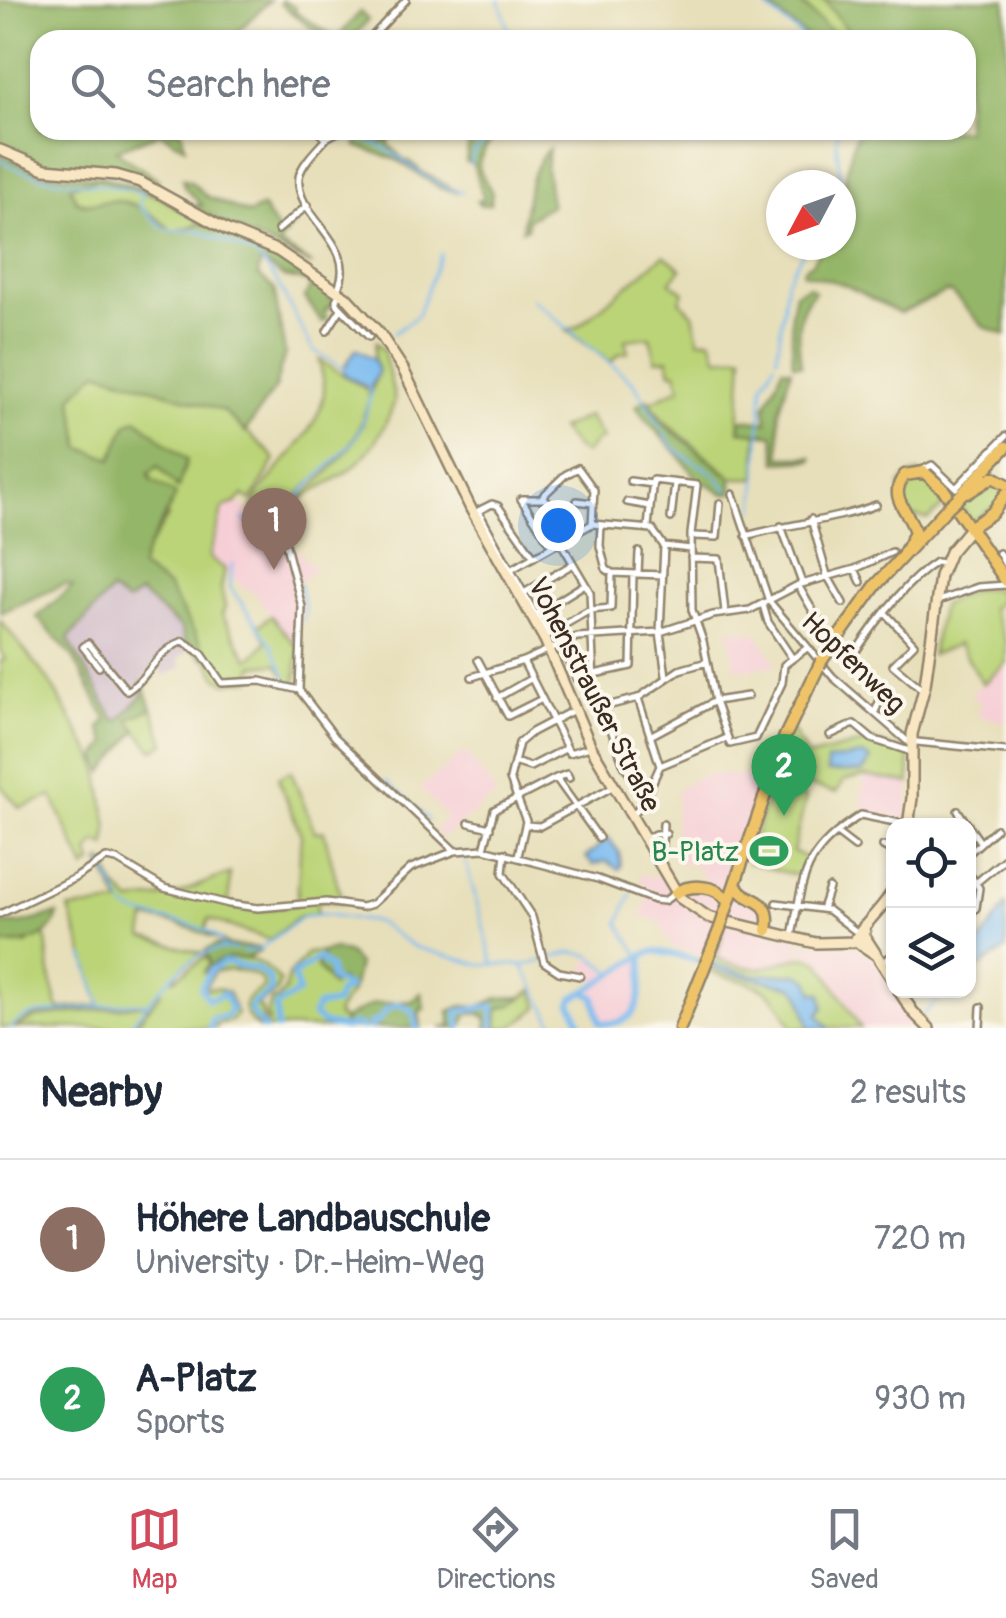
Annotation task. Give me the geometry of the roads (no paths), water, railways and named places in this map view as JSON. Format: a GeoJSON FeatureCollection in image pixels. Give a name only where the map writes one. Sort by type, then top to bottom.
{"type":"FeatureCollection","features":[{"type":"Feature","properties":{"kind":"main road","name":"Vohenstraußer Straße"},"geometry":{"type":"LineString","coordinates":[[0,150],[45,169],[116,175],[140,182],[204,218],[278,252],[338,291],[368,320],[403,369],[463,494],[510,571],[612,787],[676,894],[691,908],[816,943],[860,936]]}},
{"type":"Feature","properties":{"kind":"main road"},"geometry":{"type":"LineString","coordinates":[[898,553],[1006,447]]}},
{"type":"Feature","properties":{"kind":"main road"},"geometry":{"type":"LineString","coordinates":[[680,1028],[711,956],[785,736],[821,663],[915,533],[896,495],[900,480],[912,472],[924,472],[936,480],[973,529],[1005,584]]}},
{"type":"Feature","properties":{"kind":"main road"},"geometry":{"type":"LineString","coordinates":[[958,497],[993,477],[1006,484]]}},
{"type":"Feature","properties":{"kind":"main road"},"geometry":{"type":"LineString","coordinates":[[911,818],[912,747],[944,563],[955,545],[995,510],[1006,494]]}},
{"type":"Feature","properties":{"kind":"main road"},"geometry":{"type":"LineString","coordinates":[[973,529],[1006,502]]}},
{"type":"Feature","properties":{"kind":"main road"},"geometry":{"type":"LineString","coordinates":[[904,511],[924,521],[947,509]]}},
{"type":"Feature","properties":{"kind":"main road"},"geometry":{"type":"LineString","coordinates":[[676,894],[692,886],[720,892],[734,883]]}},
{"type":"Feature","properties":{"kind":"main road"},"geometry":{"type":"LineString","coordinates":[[734,883],[743,894],[764,906],[767,930]]}},
{"type":"Feature","properties":{"kind":"main road"},"geometry":{"type":"LineString","coordinates":[[720,892],[722,916]]}},
{"type":"Feature","properties":{"kind":"main road"},"geometry":{"type":"LineString","coordinates":[[722,916],[735,896],[743,894]]}},
{"type":"Feature","properties":{"kind":"main road"},"geometry":{"type":"LineString","coordinates":[[886,907],[860,936],[886,970]]}},
{"type":"Feature","properties":{"kind":"main road"},"geometry":{"type":"LineString","coordinates":[[903,998],[930,1028]]}},
{"type":"Feature","properties":{"kind":"street"},"geometry":{"type":"LineString","coordinates":[[378,30],[406,0]]}},
{"type":"Feature","properties":{"kind":"street"},"geometry":{"type":"LineString","coordinates":[[320,140],[299,177],[320,228],[338,247],[341,276],[336,300],[369,337]]}},
{"type":"Feature","properties":{"kind":"street"},"geometry":{"type":"LineString","coordinates":[[278,230],[308,205]]}},
{"type":"Feature","properties":{"kind":"street"},"geometry":{"type":"LineString","coordinates":[[327,331],[341,310]]}},
{"type":"Feature","properties":{"kind":"street"},"geometry":{"type":"LineString","coordinates":[[924,472],[926,466],[932,465],[956,488],[1006,436]]}},
{"type":"Feature","properties":{"kind":"street"},"geometry":{"type":"LineString","coordinates":[[552,546],[521,499],[542,497],[576,468],[594,490],[592,524]]}},
{"type":"Feature","properties":{"kind":"street"},"geometry":{"type":"LineString","coordinates":[[666,676],[660,632],[664,546],[648,527],[653,480],[697,486],[690,598],[730,744],[756,738],[782,683],[784,665],[806,648]]}},
{"type":"Feature","properties":{"kind":"street"},"geometry":{"type":"LineString","coordinates":[[630,481],[652,484]]}},
{"type":"Feature","properties":{"kind":"street"},"geometry":{"type":"LineString","coordinates":[[671,518],[674,483]]}},
{"type":"Feature","properties":{"kind":"street","name":"Hopfenweg"},"geometry":{"type":"LineString","coordinates":[[733,494],[766,603],[832,677],[912,747]]}},
{"type":"Feature","properties":{"kind":"street"},"geometry":{"type":"LineString","coordinates":[[542,497],[571,535]]}},
{"type":"Feature","properties":{"kind":"street"},"geometry":{"type":"LineString","coordinates":[[578,501],[592,503]]}},
{"type":"Feature","properties":{"kind":"street"},"geometry":{"type":"LineString","coordinates":[[627,502],[650,506]]}},
{"type":"Feature","properties":{"kind":"street"},"geometry":{"type":"LineString","coordinates":[[693,536],[716,538],[720,503]]}},
{"type":"Feature","properties":{"kind":"street","name":"Vohenstraußer Straße"},"geometry":{"type":"LineString","coordinates":[[534,557],[498,506],[492,504],[478,511],[547,635],[590,610]]}},
{"type":"Feature","properties":{"kind":"street"},"geometry":{"type":"LineString","coordinates":[[746,536],[876,505]]}},
{"type":"Feature","properties":{"kind":"street"},"geometry":{"type":"LineString","coordinates":[[811,520],[827,575],[843,602]]}},
{"type":"Feature","properties":{"kind":"street"},"geometry":{"type":"LineString","coordinates":[[510,571],[592,524],[648,527]]}},
{"type":"Feature","properties":{"kind":"street"},"geometry":{"type":"LineString","coordinates":[[602,526],[603,565],[612,573],[663,576]]}},
{"type":"Feature","properties":{"kind":"street"},"geometry":{"type":"LineString","coordinates":[[781,526],[800,584],[821,625]]}},
{"type":"Feature","properties":{"kind":"street"},"geometry":{"type":"LineString","coordinates":[[284,538],[302,607],[299,690]]}},
{"type":"Feature","properties":{"kind":"street"},"geometry":{"type":"LineString","coordinates":[[560,541],[590,592],[592,675],[624,765],[644,799]]}},
{"type":"Feature","properties":{"kind":"street"},"geometry":{"type":"LineString","coordinates":[[664,546],[691,549]]}},
{"type":"Feature","properties":{"kind":"street"},"geometry":{"type":"LineString","coordinates":[[562,643],[576,678],[631,666],[638,552]]}},
{"type":"Feature","properties":{"kind":"street"},"geometry":{"type":"LineString","coordinates":[[472,677],[590,634],[660,632],[766,603],[800,584],[898,553]]}},
{"type":"Feature","properties":{"kind":"street"},"geometry":{"type":"LineString","coordinates":[[998,553],[1006,566]]}},
{"type":"Feature","properties":{"kind":"street"},"geometry":{"type":"LineString","coordinates":[[691,558],[719,558],[726,612]]}},
{"type":"Feature","properties":{"kind":"street"},"geometry":{"type":"LineString","coordinates":[[875,712],[882,694],[852,657],[930,565],[944,563]]}},
{"type":"Feature","properties":{"kind":"street"},"geometry":{"type":"LineString","coordinates":[[524,594],[573,564]]}},
{"type":"Feature","properties":{"kind":"street"},"geometry":{"type":"LineString","coordinates":[[855,568],[860,582]]}},
{"type":"Feature","properties":{"kind":"street"},"geometry":{"type":"LineString","coordinates":[[590,610],[611,608],[612,573]]}},
{"type":"Feature","properties":{"kind":"street"},"geometry":{"type":"LineString","coordinates":[[536,614],[586,584]]}},
{"type":"Feature","properties":{"kind":"street"},"geometry":{"type":"LineString","coordinates":[[938,601],[981,586],[1005,584]]}},
{"type":"Feature","properties":{"kind":"street"},"geometry":{"type":"LineString","coordinates":[[766,603],[768,622],[792,658]]}},
{"type":"Feature","properties":{"kind":"street"},"geometry":{"type":"LineString","coordinates":[[886,614],[914,644],[893,664],[924,690]]}},
{"type":"Feature","properties":{"kind":"street"},"geometry":{"type":"LineString","coordinates":[[99,667],[84,647],[88,643],[127,691],[155,659],[184,641],[202,654],[222,683],[261,681],[299,690],[335,737],[455,851]]}},
{"type":"Feature","properties":{"kind":"street"},"geometry":{"type":"LineString","coordinates":[[478,660],[510,716],[540,700]]}},
{"type":"Feature","properties":{"kind":"street"},"geometry":{"type":"LineString","coordinates":[[523,661],[569,752],[591,746]]}},
{"type":"Feature","properties":{"kind":"street"},"geometry":{"type":"LineString","coordinates":[[602,707],[638,698],[666,676],[708,662]]}},
{"type":"Feature","properties":{"kind":"street"},"geometry":{"type":"LineString","coordinates":[[497,698],[532,678]]}},
{"type":"Feature","properties":{"kind":"street"},"geometry":{"type":"LineString","coordinates":[[650,736],[716,701],[748,696]]}},
{"type":"Feature","properties":{"kind":"street"},"geometry":{"type":"LineString","coordinates":[[638,698],[660,766]]}},
{"type":"Feature","properties":{"kind":"street"},"geometry":{"type":"LineString","coordinates":[[518,856],[525,814],[510,779],[523,738],[574,710]]}},
{"type":"Feature","properties":{"kind":"street"},"geometry":{"type":"LineString","coordinates":[[830,735],[854,724],[872,740],[912,747],[1006,751]]}},
{"type":"Feature","properties":{"kind":"street"},"geometry":{"type":"LineString","coordinates":[[630,817],[660,766],[727,738]]}},
{"type":"Feature","properties":{"kind":"street"},"geometry":{"type":"LineString","coordinates":[[514,762],[530,767],[566,748]]}},
{"type":"Feature","properties":{"kind":"street"},"geometry":{"type":"LineString","coordinates":[[484,849],[494,810],[568,774]]}},
{"type":"Feature","properties":{"kind":"street"},"geometry":{"type":"LineString","coordinates":[[556,778],[599,838]]}},
{"type":"Feature","properties":{"kind":"street"},"geometry":{"type":"LineString","coordinates":[[526,825],[535,828],[612,787]]}},
{"type":"Feature","properties":{"kind":"street"},"geometry":{"type":"LineString","coordinates":[[958,811],[980,842]]}},
{"type":"Feature","properties":{"kind":"street"},"geometry":{"type":"LineString","coordinates":[[792,936],[810,858],[861,815],[886,820]]}},
{"type":"Feature","properties":{"kind":"street"},"geometry":{"type":"LineString","coordinates":[[469,824],[490,828]]}},
{"type":"Feature","properties":{"kind":"street","name":"Vohenstraußer Straße"},"geometry":{"type":"LineString","coordinates":[[662,845],[663,824]]}},
{"type":"Feature","properties":{"kind":"street"},"geometry":{"type":"LineString","coordinates":[[976,846],[996,830]]}},
{"type":"Feature","properties":{"kind":"street","name":"Vohenstraußer Straße"},"geometry":{"type":"LineString","coordinates":[[644,840],[664,834]]}},
{"type":"Feature","properties":{"kind":"street"},"geometry":{"type":"LineString","coordinates":[[838,834],[855,847]]}},
{"type":"Feature","properties":{"kind":"street"},"geometry":{"type":"LineString","coordinates":[[0,914],[106,858],[164,888],[258,908],[326,902],[362,908],[372,904],[411,868],[455,851],[484,849],[598,878],[654,900],[664,901],[676,894]]}},
{"type":"Feature","properties":{"kind":"street"},"geometry":{"type":"LineString","coordinates":[[505,853],[503,873],[532,917],[543,960],[558,972],[580,976]]}},
{"type":"Feature","properties":{"kind":"street"},"geometry":{"type":"LineString","coordinates":[[975,908],[977,882],[1006,858]]}},
{"type":"Feature","properties":{"kind":"street"},"geometry":{"type":"LineString","coordinates":[[822,909],[829,888]]}},
{"type":"Feature","properties":{"kind":"street"},"geometry":{"type":"LineString","coordinates":[[776,902],[822,909],[860,936]]}},
{"type":"Feature","properties":{"kind":"street"},"geometry":{"type":"LineString","coordinates":[[878,959],[886,956]]}},
{"type":"Feature","properties":{"kind":"street"},"geometry":{"type":"LineString","coordinates":[[980,1028],[981,1007]]}},
{"type":"Feature","properties":{"kind":"water"},"geometry":{"type":"Polygon","coordinates":[[[356,349],[374,359],[378,372],[370,389],[344,374],[356,349]]]}},
{"type":"Feature","properties":{"kind":"water"},"geometry":{"type":"Polygon","coordinates":[[[861,755],[871,759],[863,772],[827,772],[827,761],[861,755]]]}},
{"type":"Feature","properties":{"kind":"water"},"geometry":{"type":"Polygon","coordinates":[[[608,838],[619,852],[618,869],[606,861],[593,865],[586,857],[608,838]]]}},
{"type":"Feature","properties":{"kind":"water"},"geometry":{"type":"Polygon","coordinates":[[[1006,905],[1006,949],[976,970],[976,949],[1006,905]]]}},
{"type":"Feature","properties":{"kind":"water"},"geometry":{"type":"Polygon","coordinates":[[[688,957],[754,975],[798,974],[809,980],[814,993],[821,993],[824,1008],[818,1015],[829,1028],[810,1028],[800,994],[793,987],[721,971],[688,957]]]}},
{"type":"Feature","properties":{"kind":"waterway"},"geometry":{"type":"LineString","coordinates":[[499,0],[509,30]]}},
{"type":"Feature","properties":{"kind":"waterway"},"geometry":{"type":"LineString","coordinates":[[764,0],[768,9],[794,30]]}},
{"type":"Feature","properties":{"kind":"waterway"},"geometry":{"type":"LineString","coordinates":[[328,143],[345,140]]}},
{"type":"Feature","properties":{"kind":"waterway"},"geometry":{"type":"LineString","coordinates":[[359,140],[395,154],[434,182],[463,192]]}},
{"type":"Feature","properties":{"kind":"waterway"},"geometry":{"type":"LineString","coordinates":[[470,164],[474,152],[488,140]]}},
{"type":"Feature","properties":{"kind":"waterway"},"geometry":{"type":"LineString","coordinates":[[836,140],[840,170]]}},
{"type":"Feature","properties":{"kind":"waterway"},"geometry":{"type":"LineString","coordinates":[[0,160],[52,179],[143,193],[139,206],[162,227],[197,230],[256,255],[275,278],[313,350],[346,370]]}},
{"type":"Feature","properties":{"kind":"waterway"},"geometry":{"type":"LineString","coordinates":[[394,333],[417,316],[441,254]]}},
{"type":"Feature","properties":{"kind":"waterway"},"geometry":{"type":"LineString","coordinates":[[777,357],[787,280],[798,260]]}},
{"type":"Feature","properties":{"kind":"waterway"},"geometry":{"type":"LineString","coordinates":[[532,299],[634,383],[662,428]]}},
{"type":"Feature","properties":{"kind":"waterway"},"geometry":{"type":"LineString","coordinates":[[755,510],[763,384],[775,363]]}},
{"type":"Feature","properties":{"kind":"waterway"},"geometry":{"type":"LineString","coordinates":[[284,535],[284,523],[298,497],[355,438],[371,393],[368,387]]}},
{"type":"Feature","properties":{"kind":"waterway"},"geometry":{"type":"LineString","coordinates":[[664,433],[678,451],[713,473],[728,490]]}},
{"type":"Feature","properties":{"kind":"waterway"},"geometry":{"type":"LineString","coordinates":[[247,521],[283,535]]}},
{"type":"Feature","properties":{"kind":"waterway"},"geometry":{"type":"LineString","coordinates":[[288,542],[296,574]]}},
{"type":"Feature","properties":{"kind":"waterway"},"geometry":{"type":"LineString","coordinates":[[232,563],[230,587],[272,646],[290,685],[296,686]]}},
{"type":"Feature","properties":{"kind":"waterway"},"geometry":{"type":"LineString","coordinates":[[299,584],[304,620]]}},
{"type":"Feature","properties":{"kind":"waterway"},"geometry":{"type":"LineString","coordinates":[[334,732],[346,744]]}},
{"type":"Feature","properties":{"kind":"waterway"},"geometry":{"type":"LineString","coordinates":[[386,781],[398,792]]}},
{"type":"Feature","properties":{"kind":"waterway"},"geometry":{"type":"LineString","coordinates":[[400,793],[408,800]]}},
{"type":"Feature","properties":{"kind":"waterway"},"geometry":{"type":"LineString","coordinates":[[413,805],[420,812]]}},
{"type":"Feature","properties":{"kind":"waterway"},"geometry":{"type":"LineString","coordinates":[[421,813],[428,820]]}},
{"type":"Feature","properties":{"kind":"waterway"},"geometry":{"type":"LineString","coordinates":[[463,851],[493,963]]}},
{"type":"Feature","properties":{"kind":"waterway"},"geometry":{"type":"LineString","coordinates":[[102,863],[122,903]]}},
{"type":"Feature","properties":{"kind":"waterway"},"geometry":{"type":"LineString","coordinates":[[631,894],[619,923],[640,957]]}},
{"type":"Feature","properties":{"kind":"waterway"},"geometry":{"type":"LineString","coordinates":[[124,907],[206,930],[224,947]]}},
{"type":"Feature","properties":{"kind":"waterway"},"geometry":{"type":"LineString","coordinates":[[242,951],[258,950],[303,916],[323,914],[377,922],[414,947],[477,964],[528,965],[572,952],[589,955],[613,973]]}},
{"type":"Feature","properties":{"kind":"waterway"},"geometry":{"type":"LineString","coordinates":[[128,1028],[189,962],[220,949],[236,950]]}},
{"type":"Feature","properties":{"kind":"waterway"},"geometry":{"type":"LineString","coordinates":[[579,1028],[571,1003],[584,992],[594,997],[600,1023],[615,1023],[633,1013],[640,993],[643,955],[656,951],[693,959]]}},
{"type":"Feature","properties":{"kind":"waterway"},"geometry":{"type":"LineString","coordinates":[[584,992],[643,955]]}},
{"type":"Feature","properties":{"kind":"waterway"},"geometry":{"type":"LineString","coordinates":[[84,956],[101,1006]]}},
{"type":"Feature","properties":{"kind":"waterway"},"geometry":{"type":"LineString","coordinates":[[277,1028],[276,1006],[299,992],[293,975],[318,958],[330,968],[331,979],[349,988],[339,993],[336,1003],[317,1006],[313,1015],[324,1024],[345,1028]]}},
{"type":"Feature","properties":{"kind":"waterway"},"geometry":{"type":"LineString","coordinates":[[210,1028],[212,1018],[225,1017],[232,1009],[224,994],[209,1000],[201,988],[211,970],[224,962],[257,969],[269,978],[271,991],[250,1009],[264,1028]]}},
{"type":"Feature","properties":{"kind":"waterway"},"geometry":{"type":"LineString","coordinates":[[523,966],[556,1028]]}},
{"type":"Feature","properties":{"kind":"waterway"},"geometry":{"type":"LineString","coordinates":[[923,1015],[939,998]]}},
{"type":"Feature","properties":{"kind":"waterway"},"geometry":{"type":"LineString","coordinates":[[10,1028],[35,1014],[150,1003]]}},
{"type":"Feature","properties":{"kind":"waterway"},"geometry":{"type":"LineString","coordinates":[[371,1028],[370,1023],[399,1004],[413,1011],[417,1028]]}},
{"type":"Feature","properties":{"kind":"waterway"},"geometry":{"type":"LineString","coordinates":[[460,1028],[457,1012],[493,1006],[493,1028]]}},
{"type":"Feature","properties":{"kind":"waterway"},"geometry":{"type":"LineString","coordinates":[[347,1028],[354,1024],[363,1028]]}},
{"type":"Feature","properties":{"kind":"place","name":"Höhere Landbauschule"},"geometry":{"type":"Point","coordinates":[274,570]}},
{"type":"Feature","properties":{"kind":"place","name":"A-Platz"},"geometry":{"type":"Point","coordinates":[784,816]}},
{"type":"Feature","properties":{"kind":"place","name":"B-Platz"},"geometry":{"type":"Point","coordinates":[769,851]}}]}
